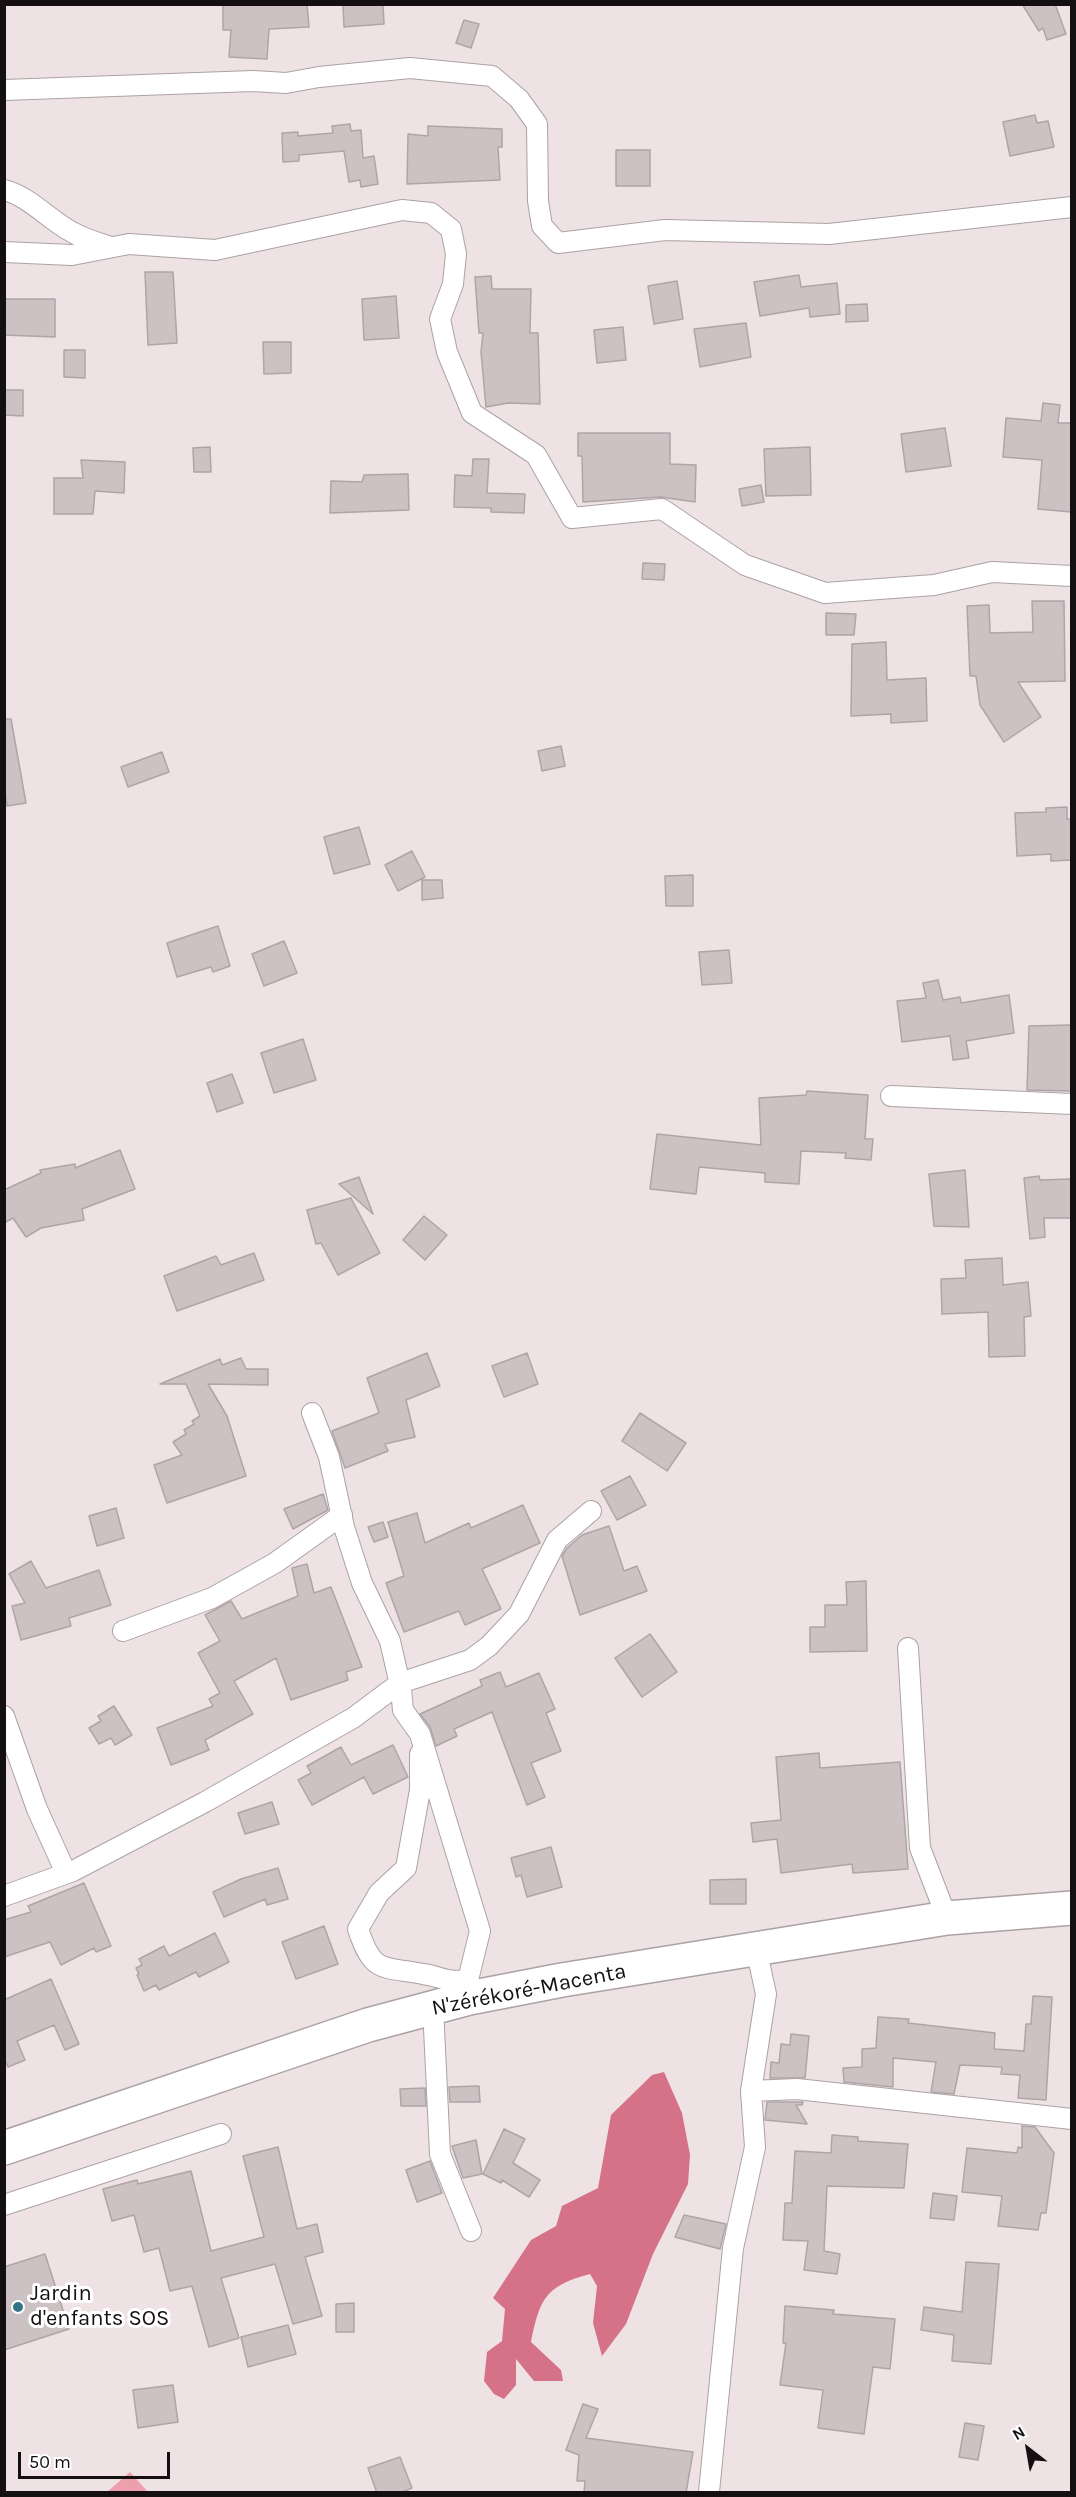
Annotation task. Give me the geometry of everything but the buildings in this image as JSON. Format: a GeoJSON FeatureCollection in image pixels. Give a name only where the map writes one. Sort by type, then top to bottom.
{"type":"FeatureCollection","features":[{"type":"Feature","properties":{"kind":"highway","name":"N'zérékoré-Macenta"},"geometry":{"type":"LineString","coordinates":[[4,2148],[368,2025],[433,2007],[468,1989],[788,1945],[947,1918],[1071,1908]]}},
{"type":"Feature","properties":{"kind":"street"},"geometry":{"type":"LineString","coordinates":[[4,90],[253,81],[286,83],[319,77],[410,68],[492,75],[519,99],[537,124],[538,201],[542,226],[558,243],[665,230],[829,234],[1071,207]]}},
{"type":"Feature","properties":{"kind":"street"},"geometry":{"type":"LineString","coordinates":[[4,190],[17,193],[74,234],[111,248]]}},
{"type":"Feature","properties":{"kind":"street"},"geometry":{"type":"LineString","coordinates":[[4,252],[72,255],[129,244],[215,250],[402,210],[431,213],[451,229],[456,254],[453,284],[440,319],[447,352],[472,413],[536,455],[572,518],[662,509],[745,565],[825,593],[934,585],[992,572],[1071,576]]}},
{"type":"Feature","properties":{"kind":"street"},"geometry":{"type":"LineString","coordinates":[[891,1096],[1071,1104]]}},
{"type":"Feature","properties":{"kind":"street"},"geometry":{"type":"LineString","coordinates":[[312,1413],[329,1456],[342,1515],[362,1583],[390,1641],[400,1683],[403,1710],[420,1734],[480,1931],[468,1989],[424,1974],[387,1970],[366,1955],[358,1929],[379,1893],[406,1868],[420,1790],[420,1734]]}},
{"type":"Feature","properties":{"kind":"street"},"geometry":{"type":"LineString","coordinates":[[4,1896],[66,1873],[213,1798],[353,1718],[400,1683],[470,1660],[489,1646],[519,1614],[557,1540],[591,1511]]}},
{"type":"Feature","properties":{"kind":"street"},"geometry":{"type":"LineString","coordinates":[[123,1631],[212,1598],[275,1563],[342,1515]]}},
{"type":"Feature","properties":{"kind":"street"},"geometry":{"type":"LineString","coordinates":[[908,1648],[920,1848],[947,1918]]}},
{"type":"Feature","properties":{"kind":"street"},"geometry":{"type":"LineString","coordinates":[[4,1716],[37,1809],[66,1873]]}},
{"type":"Feature","properties":{"kind":"street"},"geometry":{"type":"LineString","coordinates":[[709,2493],[733,2248],[755,2147],[751,2091],[766,1994],[756,1948]]}},
{"type":"Feature","properties":{"kind":"street"},"geometry":{"type":"LineString","coordinates":[[433,2007],[440,2154],[471,2231]]}},
{"type":"Feature","properties":{"kind":"street"},"geometry":{"type":"LineString","coordinates":[[751,2091],[797,2089],[1071,2119]]}},
{"type":"Feature","properties":{"kind":"street"},"geometry":{"type":"LineString","coordinates":[[4,2205],[221,2134]]}},
{"type":"Feature","properties":{"kind":"shaded area"},"geometry":{"type":"Polygon","coordinates":[[[664,2072],[682,2113],[690,2155],[688,2184],[653,2254],[626,2324],[602,2356],[593,2323],[597,2286],[590,2274],[563,2284],[547,2296],[542,2305],[531,2342],[561,2370],[563,2381],[534,2381],[516,2359],[516,2385],[504,2399],[494,2394],[484,2381],[487,2352],[502,2341],[505,2309],[493,2298],[531,2240],[556,2226],[562,2206],[598,2188],[611,2115],[652,2075],[664,2072]]]}},
{"type":"Feature","properties":{"kind":"shaded area"},"geometry":{"type":"Polygon","coordinates":[[[130,2472],[148,2492],[107,2492],[130,2472]]]}},
{"type":"Feature","properties":{"kind":"place","name":"Jardin d'enfants SOS"},"geometry":{"type":"Point","coordinates":[18,2307]}}]}
